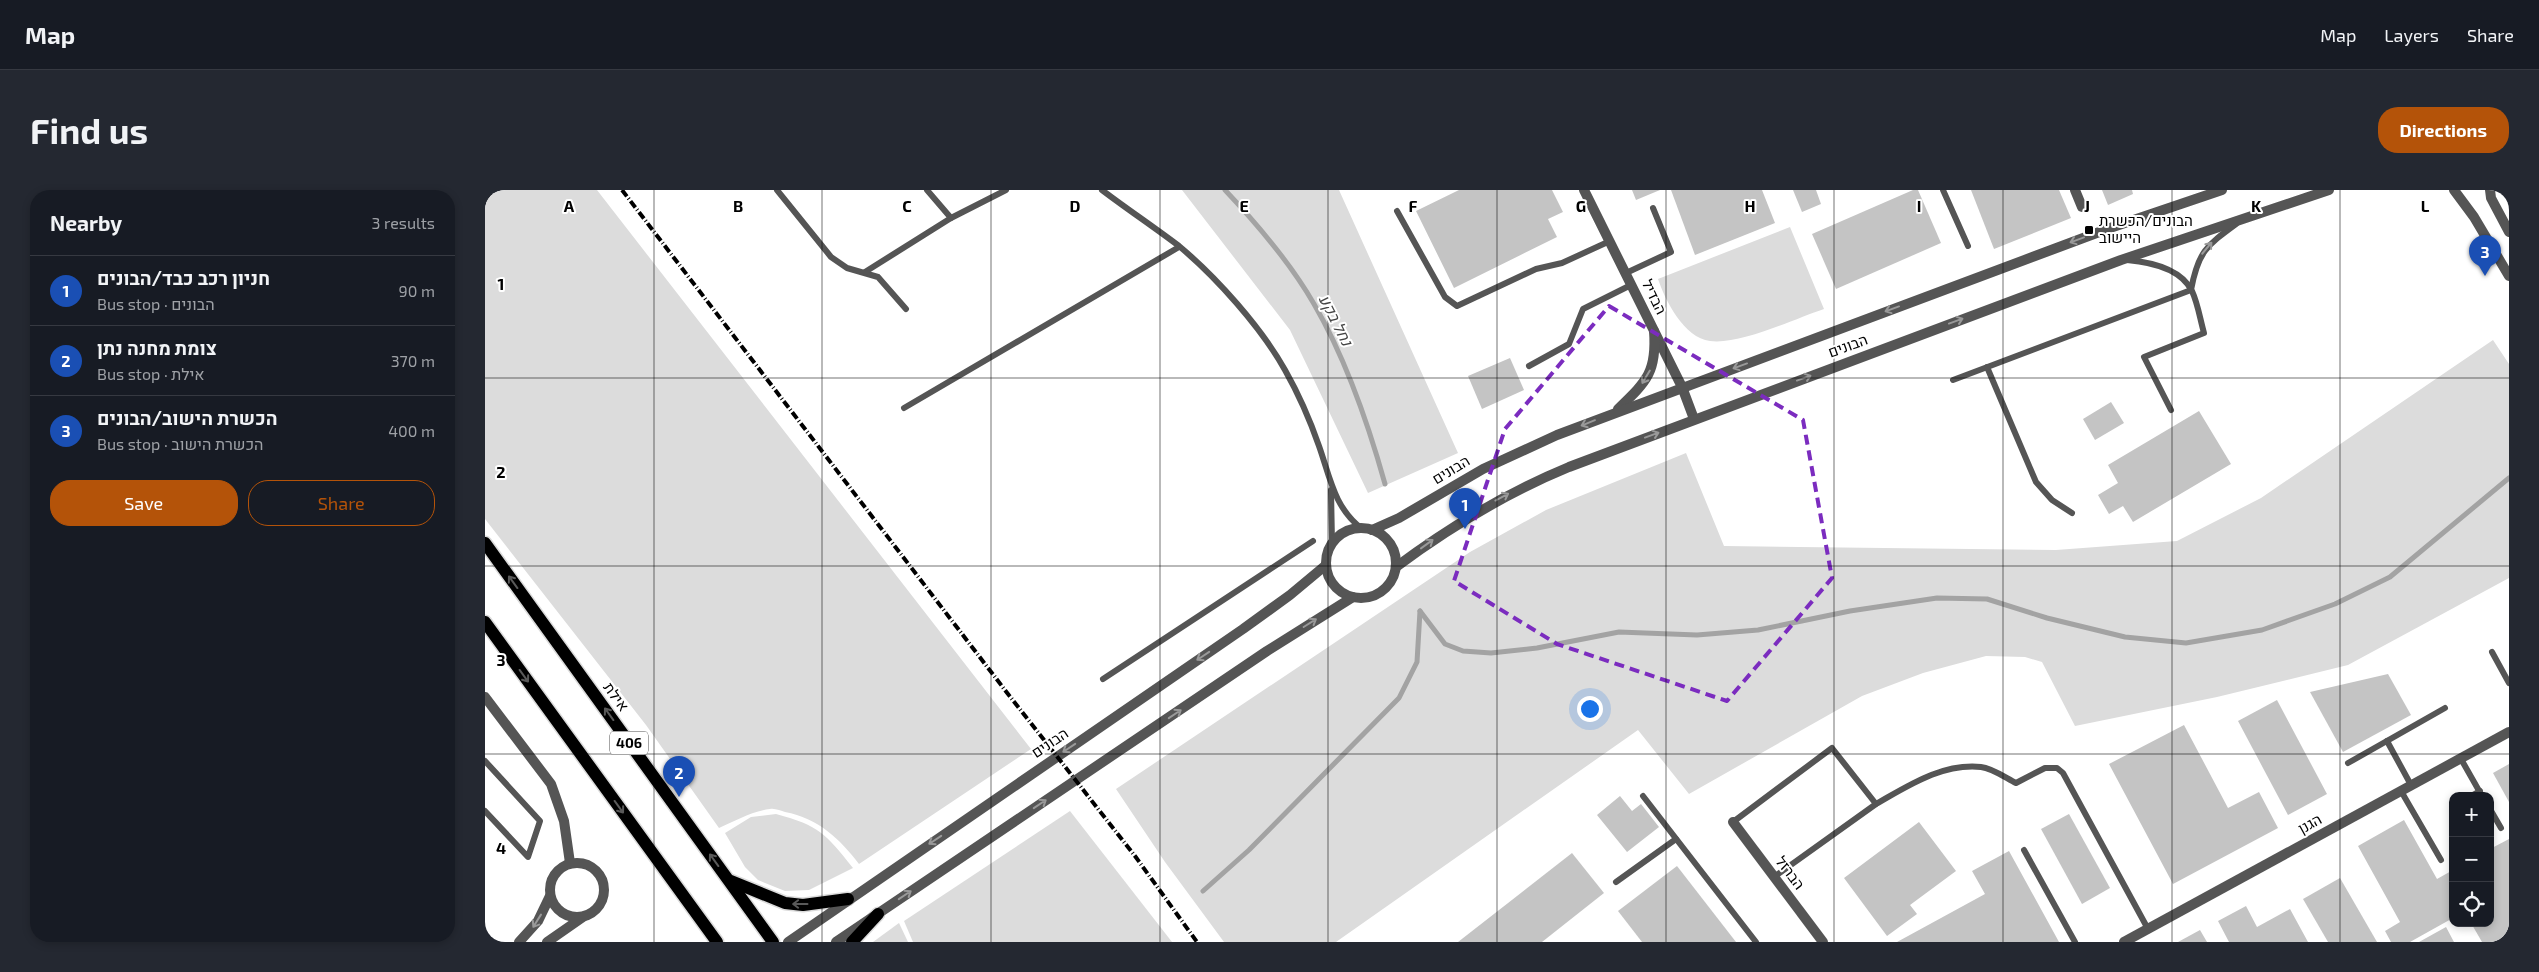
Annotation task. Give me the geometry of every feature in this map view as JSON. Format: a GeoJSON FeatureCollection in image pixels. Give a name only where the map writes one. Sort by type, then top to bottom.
{"type":"FeatureCollection","features":[{"type":"Feature","properties":{"kind":"main road","name":"אילת"},"geometry":{"type":"LineString","coordinates":[[485,543],[773,942]]}},
{"type":"Feature","properties":{"kind":"main road"},"geometry":{"type":"LineString","coordinates":[[485,622],[717,942]]}},
{"type":"Feature","properties":{"kind":"main road"},"geometry":{"type":"LineString","coordinates":[[730,881],[785,903],[803,905],[849,899]]}},
{"type":"Feature","properties":{"kind":"main road"},"geometry":{"type":"LineString","coordinates":[[852,942],[878,914]]}},
{"type":"Feature","properties":{"kind":"main road"},"geometry":{"type":"LineString","coordinates":[[699,917],[708,942]]}},
{"type":"Feature","properties":{"kind":"street","name":"הבדיל"},"geometry":{"type":"LineString","coordinates":[[1584,190],[1682,387],[1694,419]]}},
{"type":"Feature","properties":{"kind":"street"},"geometry":{"type":"LineString","coordinates":[[2075,190],[2082,207]]}},
{"type":"Feature","properties":{"kind":"street","name":"הבונים"},"geometry":{"type":"LineString","coordinates":[[1372,530],[1399,518],[1516,452],[1682,387],[2110,228],[2222,190]]}},
{"type":"Feature","properties":{"kind":"street","name":"הבונים"},"geometry":{"type":"LineString","coordinates":[[1396,567],[1460,522],[1530,483],[1694,419],[2121,260],[2329,190]]}},
{"type":"Feature","properties":{"kind":"street"},"geometry":{"type":"LineString","coordinates":[[2454,190],[2474,217],[2509,276]]}},
{"type":"Feature","properties":{"kind":"street"},"geometry":{"type":"LineString","coordinates":[[2490,190],[2491,198],[2509,232]]}},
{"type":"Feature","properties":{"kind":"street"},"geometry":{"type":"LineString","coordinates":[[1612,414],[1640,388],[1650,373],[1656,356],[1654,331]]}},
{"type":"Feature","properties":{"kind":"street"},"geometry":{"type":"LineString","coordinates":[[1361,528],[1372,530],[1383,536],[1391,544],[1395,555],[1396,567],[1393,578],[1386,588],[1370,596],[1353,597],[1342,593],[1334,586],[1328,576],[1327,554],[1332,543],[1340,535],[1361,528]]}},
{"type":"Feature","properties":{"kind":"street","name":"הבונים"},"geometry":{"type":"LineString","coordinates":[[788,942],[1243,629],[1290,595],[1326,565]]}},
{"type":"Feature","properties":{"kind":"street"},"geometry":{"type":"LineString","coordinates":[[836,942],[1303,628],[1353,597]]}},
{"type":"Feature","properties":{"kind":"street"},"geometry":{"type":"LineString","coordinates":[[485,697],[551,784],[564,821],[570,863]]}},
{"type":"Feature","properties":{"kind":"street","name":"הגנן"},"geometry":{"type":"LineString","coordinates":[[2125,942],[2509,732]]}},
{"type":"Feature","properties":{"kind":"street","name":"הברזל"},"geometry":{"type":"LineString","coordinates":[[1733,822],[1823,942]]}},
{"type":"Feature","properties":{"kind":"street"},"geometry":{"type":"LineString","coordinates":[[519,942],[537,921],[550,896],[552,878],[557,870],[570,863],[583,862],[592,866],[603,880],[603,899],[598,907],[547,942]]}},
{"type":"Feature","properties":{"kind":"street"},"geometry":{"type":"LineString","coordinates":[[550,896],[553,904],[566,915],[583,916]]}},
{"type":"Feature","properties":{"kind":"lane"},"geometry":{"type":"LineString","coordinates":[[777,190],[831,257],[847,268],[865,272],[882,281],[906,310]]}},
{"type":"Feature","properties":{"kind":"lane"},"geometry":{"type":"LineString","coordinates":[[927,190],[951,218]]}},
{"type":"Feature","properties":{"kind":"lane"},"geometry":{"type":"LineString","coordinates":[[865,272],[951,218],[1006,190]]}},
{"type":"Feature","properties":{"kind":"lane"},"geometry":{"type":"LineString","coordinates":[[1102,190],[1179,247],[1220,286],[1255,328],[1284,369],[1318,444],[1330,481],[1343,511],[1361,528]]}},
{"type":"Feature","properties":{"kind":"lane"},"geometry":{"type":"LineString","coordinates":[[1943,190],[1968,246]]}},
{"type":"Feature","properties":{"kind":"lane"},"geometry":{"type":"LineString","coordinates":[[1626,273],[1671,252],[1653,208]]}},
{"type":"Feature","properties":{"kind":"lane"},"geometry":{"type":"LineString","coordinates":[[1397,211],[1445,297],[1457,306],[1536,269],[1562,263],[1610,241]]}},
{"type":"Feature","properties":{"kind":"lane"},"geometry":{"type":"LineString","coordinates":[[2191,290],[2195,266],[2205,249],[2243,219]]}},
{"type":"Feature","properties":{"kind":"lane"},"geometry":{"type":"LineString","coordinates":[[904,408],[1179,247]]}},
{"type":"Feature","properties":{"kind":"lane"},"geometry":{"type":"LineString","coordinates":[[2121,260],[2159,266],[2177,275],[2191,290],[2204,333],[2144,357],[2171,410]]}},
{"type":"Feature","properties":{"kind":"lane"},"geometry":{"type":"LineString","coordinates":[[1529,366],[1569,344],[1583,309],[1631,285]]}},
{"type":"Feature","properties":{"kind":"lane"},"geometry":{"type":"LineString","coordinates":[[1953,380],[2191,290]]}},
{"type":"Feature","properties":{"kind":"lane"},"geometry":{"type":"LineString","coordinates":[[1987,367],[2036,482],[2051,500],[2072,513]]}},
{"type":"Feature","properties":{"kind":"lane"},"geometry":{"type":"LineString","coordinates":[[1330,481],[1332,543]]}},
{"type":"Feature","properties":{"kind":"lane"},"geometry":{"type":"LineString","coordinates":[[1103,679],[1313,541]]}},
{"type":"Feature","properties":{"kind":"lane"},"geometry":{"type":"LineString","coordinates":[[2493,652],[2509,683]]}},
{"type":"Feature","properties":{"kind":"lane"},"geometry":{"type":"LineString","coordinates":[[2348,763],[2445,708]]}},
{"type":"Feature","properties":{"kind":"lane"},"geometry":{"type":"LineString","coordinates":[[2387,741],[2411,785]]}},
{"type":"Feature","properties":{"kind":"lane"},"geometry":{"type":"LineString","coordinates":[[1733,822],[1832,748],[1876,804]]}},
{"type":"Feature","properties":{"kind":"lane"},"geometry":{"type":"LineString","coordinates":[[2461,759],[2480,792]]}},
{"type":"Feature","properties":{"kind":"lane"},"geometry":{"type":"LineString","coordinates":[[485,760],[540,821],[528,857],[485,810]]}},
{"type":"Feature","properties":{"kind":"lane"},"geometry":{"type":"LineString","coordinates":[[1775,878],[1876,804],[1928,775],[1955,769],[1982,767],[2016,783],[2045,768],[2057,768],[2063,773],[2148,929]]}},
{"type":"Feature","properties":{"kind":"lane"},"geometry":{"type":"LineString","coordinates":[[2401,791],[2441,860]]}},
{"type":"Feature","properties":{"kind":"lane"},"geometry":{"type":"LineString","coordinates":[[1643,796],[1756,942]]}},
{"type":"Feature","properties":{"kind":"lane"},"geometry":{"type":"LineString","coordinates":[[2494,816],[2501,828]]}},
{"type":"Feature","properties":{"kind":"lane"},"geometry":{"type":"LineString","coordinates":[[1616,882],[1676,839]]}},
{"type":"Feature","properties":{"kind":"lane"},"geometry":{"type":"LineString","coordinates":[[2024,850],[2075,942]]}},
{"type":"Feature","properties":{"kind":"highlighted area"},"geometry":{"type":"Polygon","coordinates":[[[1609,306],[1803,420],[1832,578],[1727,701],[1557,644],[1454,581],[1505,429],[1609,306]]]}},
{"type":"Feature","properties":{"kind":"shaded area"},"geometry":{"type":"Polygon","coordinates":[[[485,190],[597,190],[1031,749],[859,864],[836,838],[818,824],[797,815],[778,810],[763,810],[719,828],[646,725],[485,519],[485,190]]]}},
{"type":"Feature","properties":{"kind":"shaded area"},"geometry":{"type":"Polygon","coordinates":[[[1182,190],[1339,190],[1458,453],[1368,493],[1290,330],[1182,190]]]}},
{"type":"Feature","properties":{"kind":"shaded area"},"geometry":{"type":"Polygon","coordinates":[[[1790,227],[1824,309],[1767,330],[1722,341],[1710,341],[1701,338],[1684,326],[1665,297],[1658,279],[1790,227]]]}},
{"type":"Feature","properties":{"kind":"shaded area"},"geometry":{"type":"Polygon","coordinates":[[[2493,340],[2509,364],[2509,578],[2348,665],[2217,697],[2075,726],[2042,662],[2025,657],[1986,656],[1923,673],[1862,696],[1689,794],[1638,730],[1336,942],[1224,942],[1165,862],[1116,789],[1470,552],[1546,510],[1686,453],[1724,546],[2056,550],[2177,541],[2261,498],[2493,340]]]}},
{"type":"Feature","properties":{"kind":"shaded area"},"geometry":{"type":"Polygon","coordinates":[[[1070,811],[1172,942],[913,942],[904,921],[1070,811]]]}},
{"type":"Feature","properties":{"kind":"shaded area"},"geometry":{"type":"Polygon","coordinates":[[[776,814],[791,818],[821,832],[853,868],[809,890],[785,891],[758,880],[745,867],[725,833],[751,817],[776,814]]]}},
{"type":"Feature","properties":{"kind":"shaded area"},"geometry":{"type":"Polygon","coordinates":[[[899,923],[908,942],[873,942],[899,923]]]}},
{"type":"Feature","properties":{"kind":"building"},"geometry":{"type":"Polygon","coordinates":[[[1459,190],[1552,190],[1563,212],[1548,219],[1557,237],[1454,288],[1416,211],[1459,190]]]}},
{"type":"Feature","properties":{"kind":"building"},"geometry":{"type":"Polygon","coordinates":[[[1632,190],[1660,190],[1636,200],[1632,190]]]}},
{"type":"Feature","properties":{"kind":"building"},"geometry":{"type":"Polygon","coordinates":[[[1671,190],[1762,190],[1775,223],[1695,255],[1671,190]]]}},
{"type":"Feature","properties":{"kind":"building"},"geometry":{"type":"Polygon","coordinates":[[[1793,190],[1816,190],[1821,204],[1802,212],[1793,190]]]}},
{"type":"Feature","properties":{"kind":"building"},"geometry":{"type":"Polygon","coordinates":[[[1913,190],[1918,190],[1941,243],[1836,289],[1812,234],[1913,190]]]}},
{"type":"Feature","properties":{"kind":"building"},"geometry":{"type":"Polygon","coordinates":[[[1971,190],[2059,190],[2071,218],[1994,249],[1971,190]]]}},
{"type":"Feature","properties":{"kind":"building"},"geometry":{"type":"Polygon","coordinates":[[[2102,190],[2132,190],[2133,194],[2108,205],[2102,190]]]}},
{"type":"Feature","properties":{"kind":"building"},"geometry":{"type":"Polygon","coordinates":[[[1510,358],[1524,390],[1482,409],[1468,376],[1510,358]]]}},
{"type":"Feature","properties":{"kind":"building"},"geometry":{"type":"Polygon","coordinates":[[[2111,402],[2124,423],[2095,440],[2083,419],[2111,402]]]}},
{"type":"Feature","properties":{"kind":"building"},"geometry":{"type":"Polygon","coordinates":[[[2199,411],[2231,464],[2133,522],[2123,506],[2109,514],[2098,495],[2118,483],[2108,465],[2199,411]]]}},
{"type":"Feature","properties":{"kind":"building"},"geometry":{"type":"Polygon","coordinates":[[[2388,674],[2411,715],[2343,752],[2310,692],[2388,674]]]}},
{"type":"Feature","properties":{"kind":"building"},"geometry":{"type":"Polygon","coordinates":[[[2277,700],[2327,794],[2288,815],[2238,721],[2277,700]]]}},
{"type":"Feature","properties":{"kind":"building"},"geometry":{"type":"Polygon","coordinates":[[[2184,725],[2228,808],[2259,792],[2278,828],[2173,884],[2109,764],[2184,725]]]}},
{"type":"Feature","properties":{"kind":"building"},"geometry":{"type":"Polygon","coordinates":[[[2509,764],[2509,802],[2493,773],[2509,764]]]}},
{"type":"Feature","properties":{"kind":"building"},"geometry":{"type":"Polygon","coordinates":[[[1620,796],[1632,811],[1641,804],[1659,827],[1627,852],[1597,815],[1620,796]]]}},
{"type":"Feature","properties":{"kind":"building"},"geometry":{"type":"Polygon","coordinates":[[[2069,814],[2110,888],[2082,904],[2041,829],[2069,814]]]}},
{"type":"Feature","properties":{"kind":"building"},"geometry":{"type":"Polygon","coordinates":[[[2404,820],[2437,879],[2449,872],[2449,920],[2410,942],[2391,942],[2385,931],[2400,922],[2358,846],[2404,820]]]}},
{"type":"Feature","properties":{"kind":"building"},"geometry":{"type":"Polygon","coordinates":[[[1919,822],[1956,871],[1910,905],[1917,914],[1887,936],[1844,878],[1919,822]]]}},
{"type":"Feature","properties":{"kind":"building"},"geometry":{"type":"Polygon","coordinates":[[[2509,839],[2509,942],[2482,942],[2473,927],[2494,927],[2494,847],[2509,839]]]}},
{"type":"Feature","properties":{"kind":"building"},"geometry":{"type":"Polygon","coordinates":[[[2009,851],[2059,942],[1897,942],[1985,894],[1972,871],[2009,851]]]}},
{"type":"Feature","properties":{"kind":"building"},"geometry":{"type":"Polygon","coordinates":[[[1572,853],[1604,893],[1542,942],[1458,942],[1572,853]]]}},
{"type":"Feature","properties":{"kind":"building"},"geometry":{"type":"Polygon","coordinates":[[[1677,866],[1736,942],[1642,942],[1618,911],[1677,866]]]}},
{"type":"Feature","properties":{"kind":"building"},"geometry":{"type":"Polygon","coordinates":[[[2340,878],[2377,942],[2328,942],[2303,899],[2340,878]]]}},
{"type":"Feature","properties":{"kind":"building"},"geometry":{"type":"Polygon","coordinates":[[[2246,906],[2257,927],[2290,909],[2308,942],[2229,942],[2218,921],[2246,906]]]}},
{"type":"Feature","properties":{"kind":"building"},"geometry":{"type":"Polygon","coordinates":[[[2446,927],[2454,942],[2419,942],[2446,927]]]}},
{"type":"Feature","properties":{"kind":"building"},"geometry":{"type":"Polygon","coordinates":[[[2200,930],[2207,942],[2178,942],[2200,930]]]}},
{"type":"Feature","properties":{"kind":"waterway","name":"נחל בקע"},"geometry":{"type":"LineString","coordinates":[[1225,190],[1284,259],[1305,288],[1326,325],[1355,392],[1385,484]]}},
{"type":"Feature","properties":{"kind":"waterway"},"geometry":{"type":"LineString","coordinates":[[1420,611],[1445,644],[1463,651],[1491,653],[1537,648],[1619,632],[1697,635],[1758,630],[1850,611],[1937,598],[1987,599],[2047,618],[2125,637],[2186,643],[2262,630],[2335,604],[2390,577],[2509,478]]}},
{"type":"Feature","properties":{"kind":"waterway"},"geometry":{"type":"LineString","coordinates":[[1203,891],[1249,850],[1399,698],[1417,662],[1420,611]]}},
{"type":"Feature","properties":{"kind":"railway"},"geometry":{"type":"LineString","coordinates":[[622,190],[1008,694],[1135,856],[1197,942]]}},
{"type":"Feature","properties":{"kind":"place","name":"הבונים/הכשרת היישוב"},"geometry":{"type":"Point","coordinates":[2089,230]}},
{"type":"Feature","properties":{"kind":"place","name":"הכשרת הישוב/הבונים"},"geometry":{"type":"Point","coordinates":[2485,276]}},
{"type":"Feature","properties":{"kind":"place","name":"חניון רכב כבד/הבונים"},"geometry":{"type":"Point","coordinates":[1465,529]}},
{"type":"Feature","properties":{"kind":"place","name":"צומת מחנה נתן"},"geometry":{"type":"Point","coordinates":[679,797]}}]}
